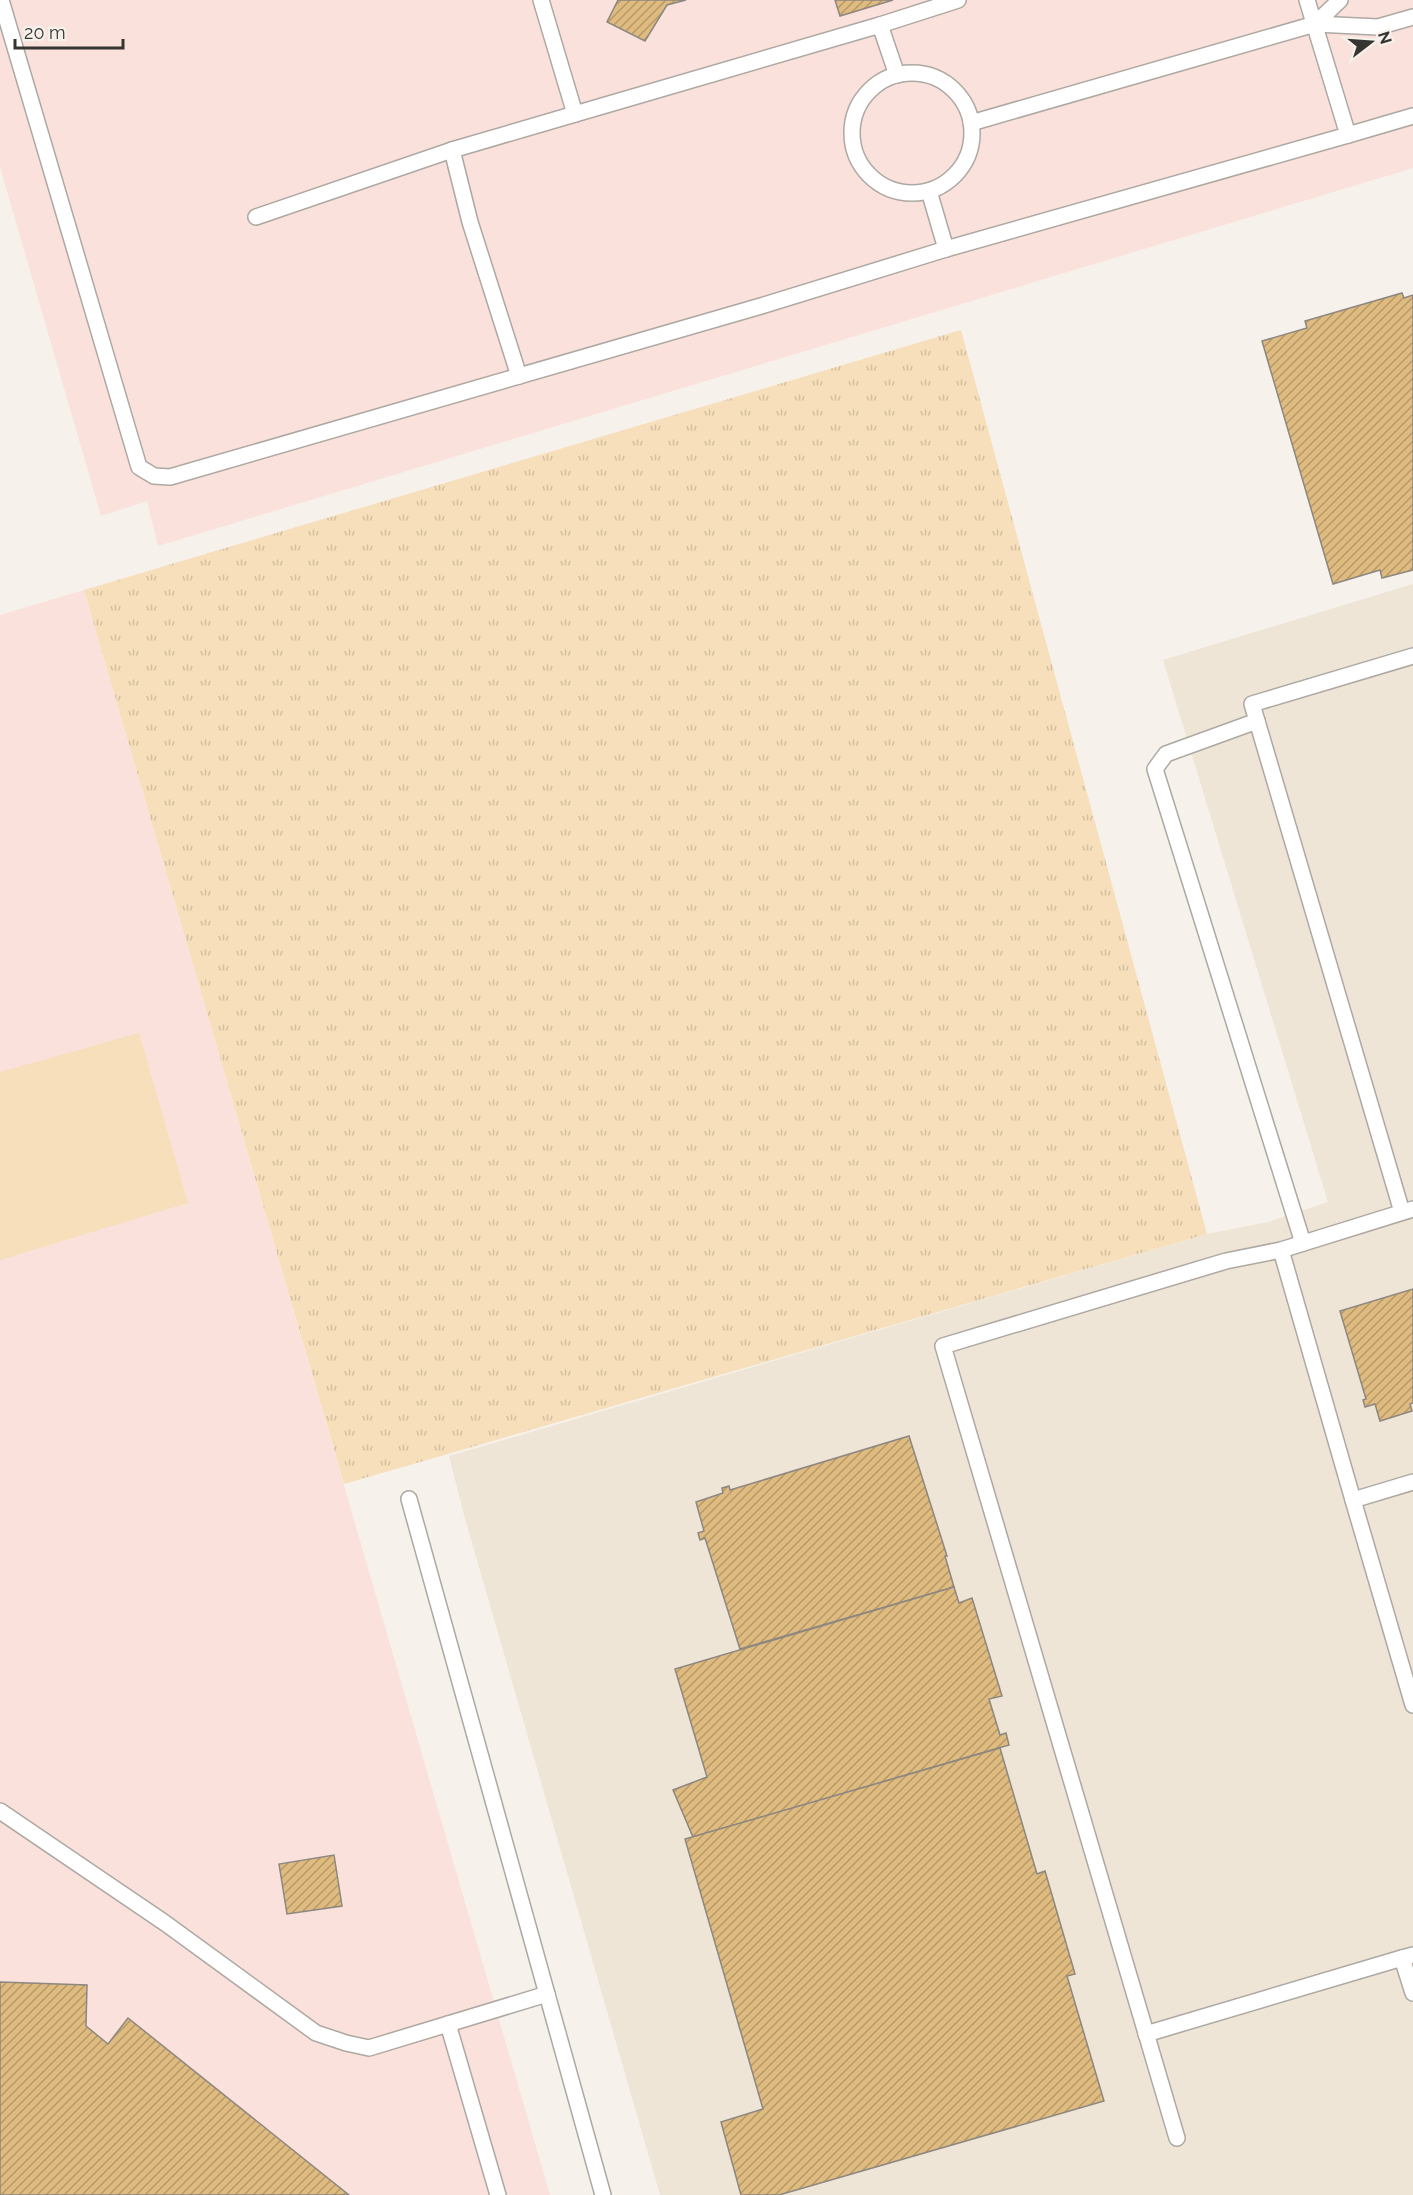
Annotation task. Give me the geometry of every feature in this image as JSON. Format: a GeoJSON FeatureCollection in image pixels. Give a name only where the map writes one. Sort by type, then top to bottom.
{"type":"FeatureCollection","features":[{"type":"Feature","properties":{"kind":"lane"},"geometry":{"type":"LineString","coordinates":[[1,0],[139,467],[154,476],[170,477],[761,306],[946,249],[1413,116]]}},
{"type":"Feature","properties":{"kind":"lane"},"geometry":{"type":"LineString","coordinates":[[541,0],[575,114]]}},
{"type":"Feature","properties":{"kind":"lane"},"geometry":{"type":"LineString","coordinates":[[256,217],[452,150],[880,25],[958,0]]}},
{"type":"Feature","properties":{"kind":"lane"},"geometry":{"type":"LineString","coordinates":[[1307,0],[1348,135]]}},
{"type":"Feature","properties":{"kind":"lane"},"geometry":{"type":"LineString","coordinates":[[1315,24],[1340,0]]}},
{"type":"Feature","properties":{"kind":"lane"},"geometry":{"type":"LineString","coordinates":[[971,123],[1315,24],[1378,27],[1413,16]]}},
{"type":"Feature","properties":{"kind":"lane"},"geometry":{"type":"LineString","coordinates":[[880,25],[897,75]]}},
{"type":"Feature","properties":{"kind":"lane"},"geometry":{"type":"LineString","coordinates":[[917,73],[936,78],[952,89],[964,104],[971,123],[972,143],[965,162],[952,178],[936,189],[916,194],[896,192],[878,183],[863,170],[854,151],[851,132],[855,112],[864,95],[879,82],[897,75],[917,73]]}},
{"type":"Feature","properties":{"kind":"lane"},"geometry":{"type":"LineString","coordinates":[[452,150],[470,222],[519,376]]}},
{"type":"Feature","properties":{"kind":"lane"},"geometry":{"type":"LineString","coordinates":[[929,191],[946,249]]}},
{"type":"Feature","properties":{"kind":"lane"},"geometry":{"type":"LineString","coordinates":[[1178,2138],[943,1346],[1226,1261],[1281,1250],[1407,1210],[1252,704],[1413,656]]}},
{"type":"Feature","properties":{"kind":"lane"},"geometry":{"type":"LineString","coordinates":[[1257,721],[1166,754],[1155,769],[1303,1243]]}},
{"type":"Feature","properties":{"kind":"lane"},"geometry":{"type":"LineString","coordinates":[[1281,1250],[1413,1706]]}},
{"type":"Feature","properties":{"kind":"lane"},"geometry":{"type":"LineString","coordinates":[[1353,1500],[1413,1482]]}},
{"type":"Feature","properties":{"kind":"lane"},"geometry":{"type":"LineString","coordinates":[[409,1499],[603,2195]]}},
{"type":"Feature","properties":{"kind":"lane"},"geometry":{"type":"LineString","coordinates":[[0,1811],[165,1923],[316,2033],[369,2048],[547,1994]]}},
{"type":"Feature","properties":{"kind":"lane"},"geometry":{"type":"LineString","coordinates":[[1146,2034],[1407,1956],[1413,1993]]}},
{"type":"Feature","properties":{"kind":"lane"},"geometry":{"type":"LineString","coordinates":[[448,2024],[498,2195]]}},
{"type":"Feature","properties":{"kind":"shaded area"},"geometry":{"type":"Polygon","coordinates":[[[0,0],[1413,0],[1413,168],[158,546],[147,501],[101,516],[0,167],[0,0]]]}},
{"type":"Feature","properties":{"kind":"shaded area"},"geometry":{"type":"Polygon","coordinates":[[[1413,584],[1413,2195],[660,2195],[449,1456],[1207,1234],[1268,1222],[1328,1202],[1163,660],[1413,584]]]}},
{"type":"Feature","properties":{"kind":"shaded area"},"geometry":{"type":"Polygon","coordinates":[[[84,590],[550,2195],[0,2195],[0,615],[84,590]]]}},
{"type":"Feature","properties":{"kind":"green space"},"geometry":{"type":"Polygon","coordinates":[[[961,330],[1207,1234],[344,1484],[84,590],[961,330]]]}},
{"type":"Feature","properties":{"kind":"green space"},"geometry":{"type":"Polygon","coordinates":[[[139,1033],[188,1203],[0,1260],[0,1072],[139,1033]]]}},
{"type":"Feature","properties":{"kind":"building"},"geometry":{"type":"Polygon","coordinates":[[[618,0],[686,0],[667,5],[645,41],[607,22],[618,0]]]}},
{"type":"Feature","properties":{"kind":"building"},"geometry":{"type":"Polygon","coordinates":[[[835,0],[893,0],[840,16],[835,0]]]}},
{"type":"Feature","properties":{"kind":"building"},"geometry":{"type":"Polygon","coordinates":[[[1402,293],[1404,298],[1413,295],[1413,570],[1382,578],[1380,570],[1333,584],[1262,341],[1307,328],[1305,321],[1402,293]]]}},
{"type":"Feature","properties":{"kind":"building"},"geometry":{"type":"Polygon","coordinates":[[[1413,1289],[1413,1403],[1410,1404],[1412,1411],[1380,1421],[1375,1404],[1365,1407],[1363,1400],[1366,1399],[1340,1311],[1413,1289]]]}},
{"type":"Feature","properties":{"kind":"building"},"geometry":{"type":"Polygon","coordinates":[[[909,1436],[947,1556],[945,1556],[954,1587],[740,1649],[705,1538],[700,1540],[698,1533],[704,1531],[696,1502],[723,1493],[722,1488],[729,1486],[730,1490],[909,1436]]]}},
{"type":"Feature","properties":{"kind":"building"},"geometry":{"type":"Polygon","coordinates":[[[954,1587],[959,1603],[972,1598],[1002,1696],[989,1699],[1000,1735],[1006,1733],[1009,1745],[693,1837],[673,1790],[707,1777],[675,1669],[954,1587]]]}},
{"type":"Feature","properties":{"kind":"building"},"geometry":{"type":"Polygon","coordinates":[[[1000,1748],[1037,1874],[1045,1871],[1075,1974],[1067,1976],[1104,2101],[779,2195],[741,2195],[721,2122],[763,2109],[685,1839],[1000,1748]]]}},
{"type":"Feature","properties":{"kind":"building"},"geometry":{"type":"Polygon","coordinates":[[[334,1855],[342,1906],[287,1914],[279,1864],[334,1855]]]}},
{"type":"Feature","properties":{"kind":"building"},"geometry":{"type":"Polygon","coordinates":[[[0,1982],[87,1985],[86,2026],[108,2044],[128,2018],[349,2195],[0,2195],[0,1982]]]}}]}
